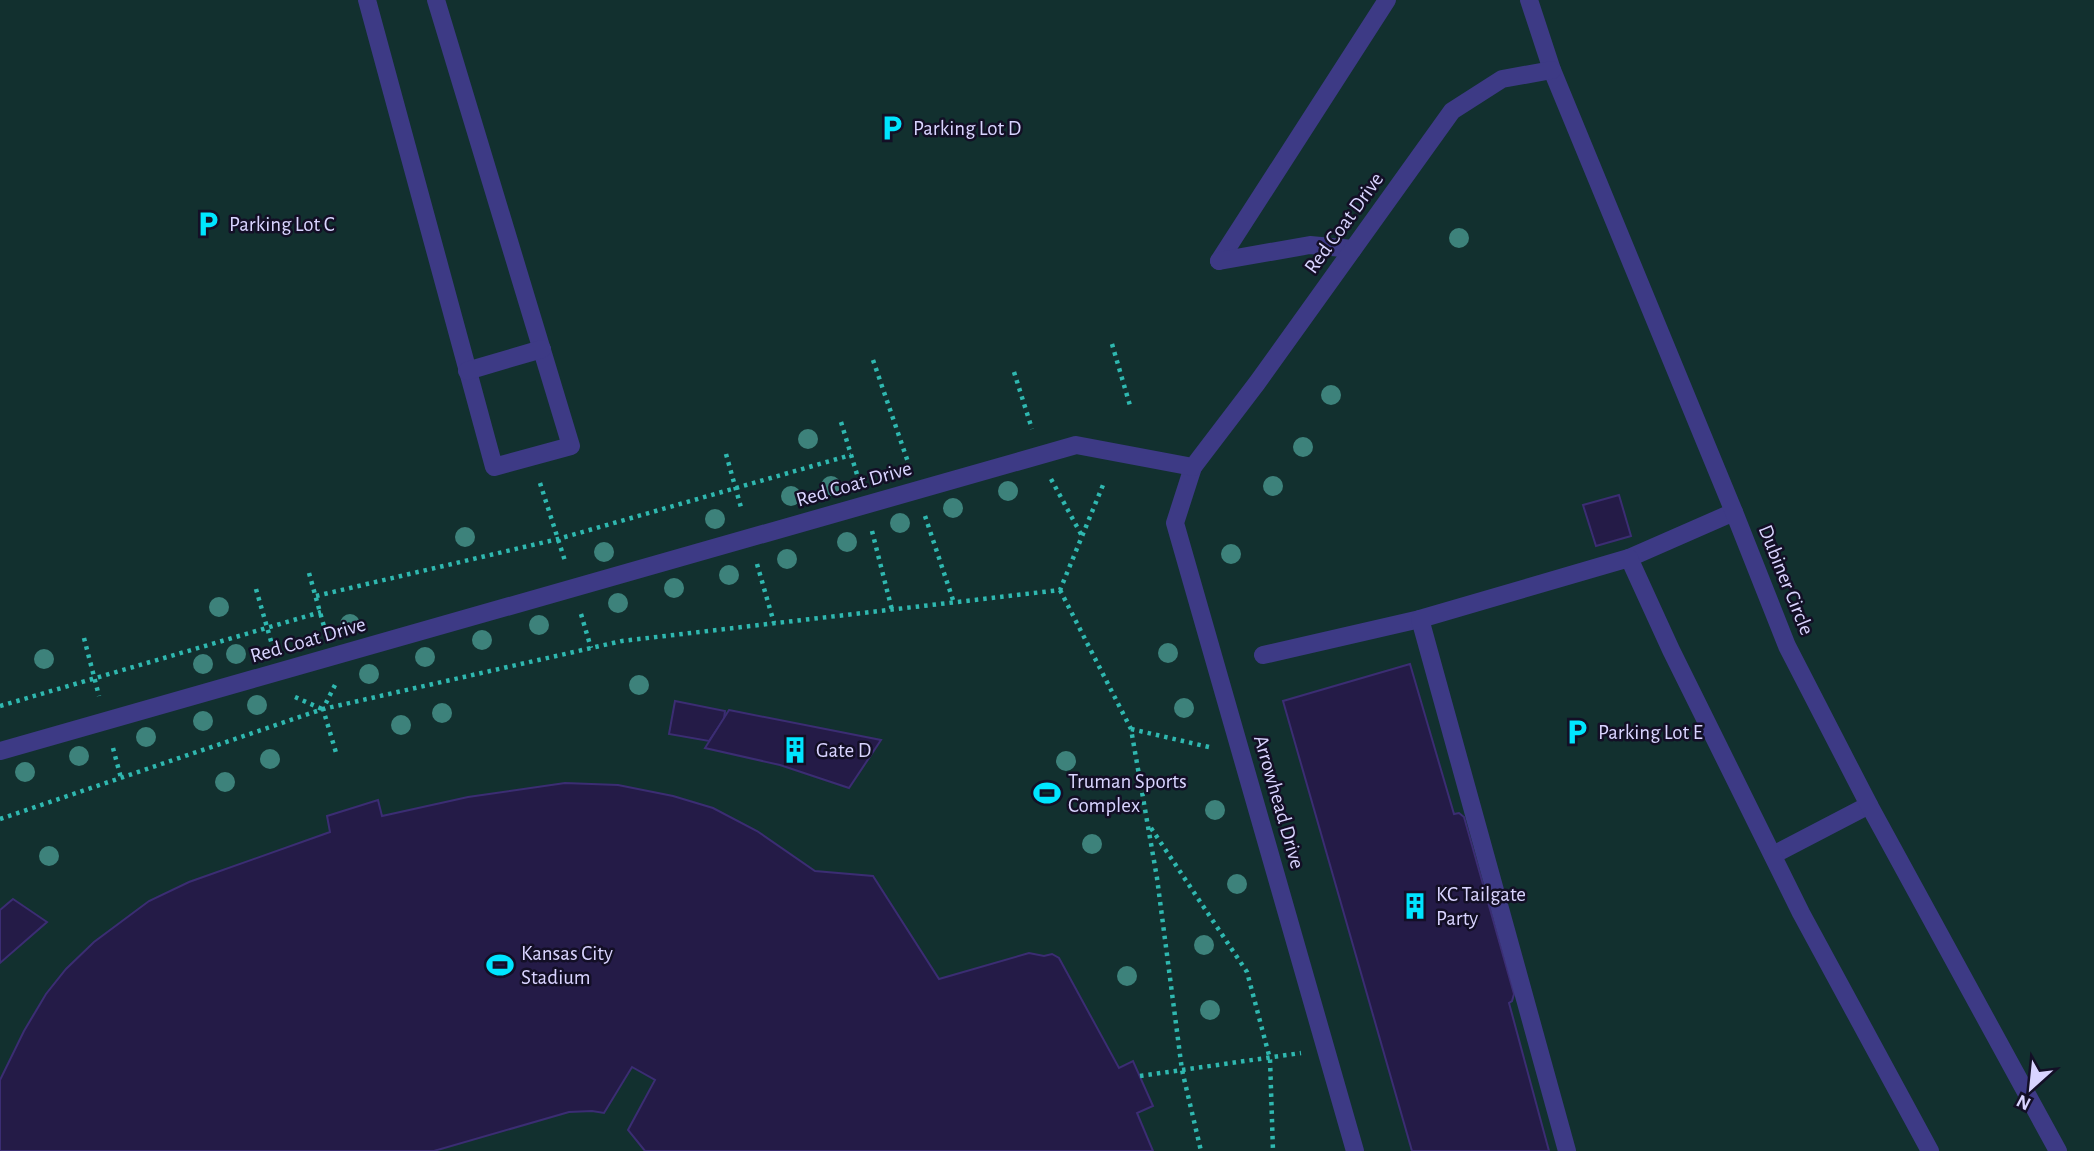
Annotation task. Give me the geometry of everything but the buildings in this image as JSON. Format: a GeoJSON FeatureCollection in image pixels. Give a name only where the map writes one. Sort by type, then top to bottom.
{"type":"FeatureCollection","features":[{"type":"Feature","properties":{"kind":"street"},"geometry":{"type":"LineString","coordinates":[[367,0],[494,467],[571,446],[436,0]]}},
{"type":"Feature","properties":{"kind":"street"},"geometry":{"type":"LineString","coordinates":[[1353,249],[1310,245],[1219,261],[1387,0]]}},
{"type":"Feature","properties":{"kind":"street","name":"Dubiner Circle"},"geometry":{"type":"LineString","coordinates":[[1529,0],[1552,71],[1787,646],[2058,1151]]}},
{"type":"Feature","properties":{"kind":"street","name":"Red Coat Drive"},"geometry":{"type":"LineString","coordinates":[[0,751],[1076,445],[1193,467],[1258,383],[1452,111],[1502,79],[1552,71]]}},
{"type":"Feature","properties":{"kind":"street"},"geometry":{"type":"LineString","coordinates":[[467,371],[542,349]]}},
{"type":"Feature","properties":{"kind":"street","name":"Arrowhead Drive"},"geometry":{"type":"LineString","coordinates":[[1193,467],[1175,523],[1355,1151]]}},
{"type":"Feature","properties":{"kind":"street"},"geometry":{"type":"LineString","coordinates":[[1262,655],[1420,618],[1629,558],[1734,512]]}},
{"type":"Feature","properties":{"kind":"street"},"geometry":{"type":"LineString","coordinates":[[1629,558],[1671,650],[1808,926],[1930,1151]]}},
{"type":"Feature","properties":{"kind":"street"},"geometry":{"type":"LineString","coordinates":[[1420,618],[1567,1151]]}},
{"type":"Feature","properties":{"kind":"street"},"geometry":{"type":"LineString","coordinates":[[1773,855],[1870,805]]}},
{"type":"Feature","properties":{"kind":"path"},"geometry":{"type":"LineString","coordinates":[[1112,344],[1131,409]]}},
{"type":"Feature","properties":{"kind":"path"},"geometry":{"type":"LineString","coordinates":[[873,360],[911,470]]}},
{"type":"Feature","properties":{"kind":"path"},"geometry":{"type":"LineString","coordinates":[[1014,372],[1034,436]]}},
{"type":"Feature","properties":{"kind":"path"},"geometry":{"type":"LineString","coordinates":[[841,422],[860,487]]}},
{"type":"Feature","properties":{"kind":"path"},"geometry":{"type":"LineString","coordinates":[[726,454],[744,519]]}},
{"type":"Feature","properties":{"kind":"path"},"geometry":{"type":"LineString","coordinates":[[316,596],[558,539],[735,486],[851,455]]}},
{"type":"Feature","properties":{"kind":"path"},"geometry":{"type":"LineString","coordinates":[[1048,472],[1082,536]]}},
{"type":"Feature","properties":{"kind":"path"},"geometry":{"type":"LineString","coordinates":[[540,482],[568,569]]}},
{"type":"Feature","properties":{"kind":"path"},"geometry":{"type":"LineString","coordinates":[[1103,485],[1060,590],[1131,729],[1149,825],[1182,1070],[1201,1151]]}},
{"type":"Feature","properties":{"kind":"path"},"geometry":{"type":"LineString","coordinates":[[922,508],[954,603]]}},
{"type":"Feature","properties":{"kind":"path"},"geometry":{"type":"LineString","coordinates":[[870,524],[892,610]]}},
{"type":"Feature","properties":{"kind":"path"},"geometry":{"type":"LineString","coordinates":[[755,556],[774,623]]}},
{"type":"Feature","properties":{"kind":"path"},"geometry":{"type":"LineString","coordinates":[[309,573],[327,637]]}},
{"type":"Feature","properties":{"kind":"path"},"geometry":{"type":"LineString","coordinates":[[256,589],[275,655]]}},
{"type":"Feature","properties":{"kind":"path"},"geometry":{"type":"LineString","coordinates":[[0,819],[323,709],[622,641],[1060,590]]}},
{"type":"Feature","properties":{"kind":"path"},"geometry":{"type":"LineString","coordinates":[[579,606],[591,648]]}},
{"type":"Feature","properties":{"kind":"path"},"geometry":{"type":"LineString","coordinates":[[0,706],[321,612]]}},
{"type":"Feature","properties":{"kind":"path"},"geometry":{"type":"LineString","coordinates":[[84,638],[101,704]]}},
{"type":"Feature","properties":{"kind":"path"},"geometry":{"type":"LineString","coordinates":[[337,756],[323,709],[342,673]]}},
{"type":"Feature","properties":{"kind":"path"},"geometry":{"type":"LineString","coordinates":[[292,696],[323,709]]}},
{"type":"Feature","properties":{"kind":"path"},"geometry":{"type":"LineString","coordinates":[[1131,729],[1241,754]]}},
{"type":"Feature","properties":{"kind":"path"},"geometry":{"type":"LineString","coordinates":[[111,740],[121,778]]}},
{"type":"Feature","properties":{"kind":"path"},"geometry":{"type":"LineString","coordinates":[[1149,825],[1247,972],[1270,1059],[1273,1151]]}},
{"type":"Feature","properties":{"kind":"path"},"geometry":{"type":"LineString","coordinates":[[1140,1076],[1293,1056]]}},
{"type":"Feature","properties":{"kind":"green space","name":"Truman Sports Complex"},"geometry":{"type":"Polygon","coordinates":[[[0,0],[2094,0],[2094,1151],[0,1151],[0,0]]]}},
{"type":"Feature","properties":{"kind":"place","name":"Parking Lot D"},"geometry":{"type":"Point","coordinates":[892,128]}},
{"type":"Feature","properties":{"kind":"place","name":"Parking Lot C"},"geometry":{"type":"Point","coordinates":[208,224]}},
{"type":"Feature","properties":{"kind":"place","name":"Parking Lot E"},"geometry":{"type":"Point","coordinates":[1577,732]}},
{"type":"Feature","properties":{"kind":"place","name":"Gate D"},"geometry":{"type":"Point","coordinates":[795,750]}},
{"type":"Feature","properties":{"kind":"place","name":"Truman Sports Complex"},"geometry":{"type":"Point","coordinates":[1047,793]}},
{"type":"Feature","properties":{"kind":"place","name":"KC Tailgate Party"},"geometry":{"type":"Point","coordinates":[1415,906]}},
{"type":"Feature","properties":{"kind":"place","name":"Kansas City Stadium"},"geometry":{"type":"Point","coordinates":[500,965]}}]}
